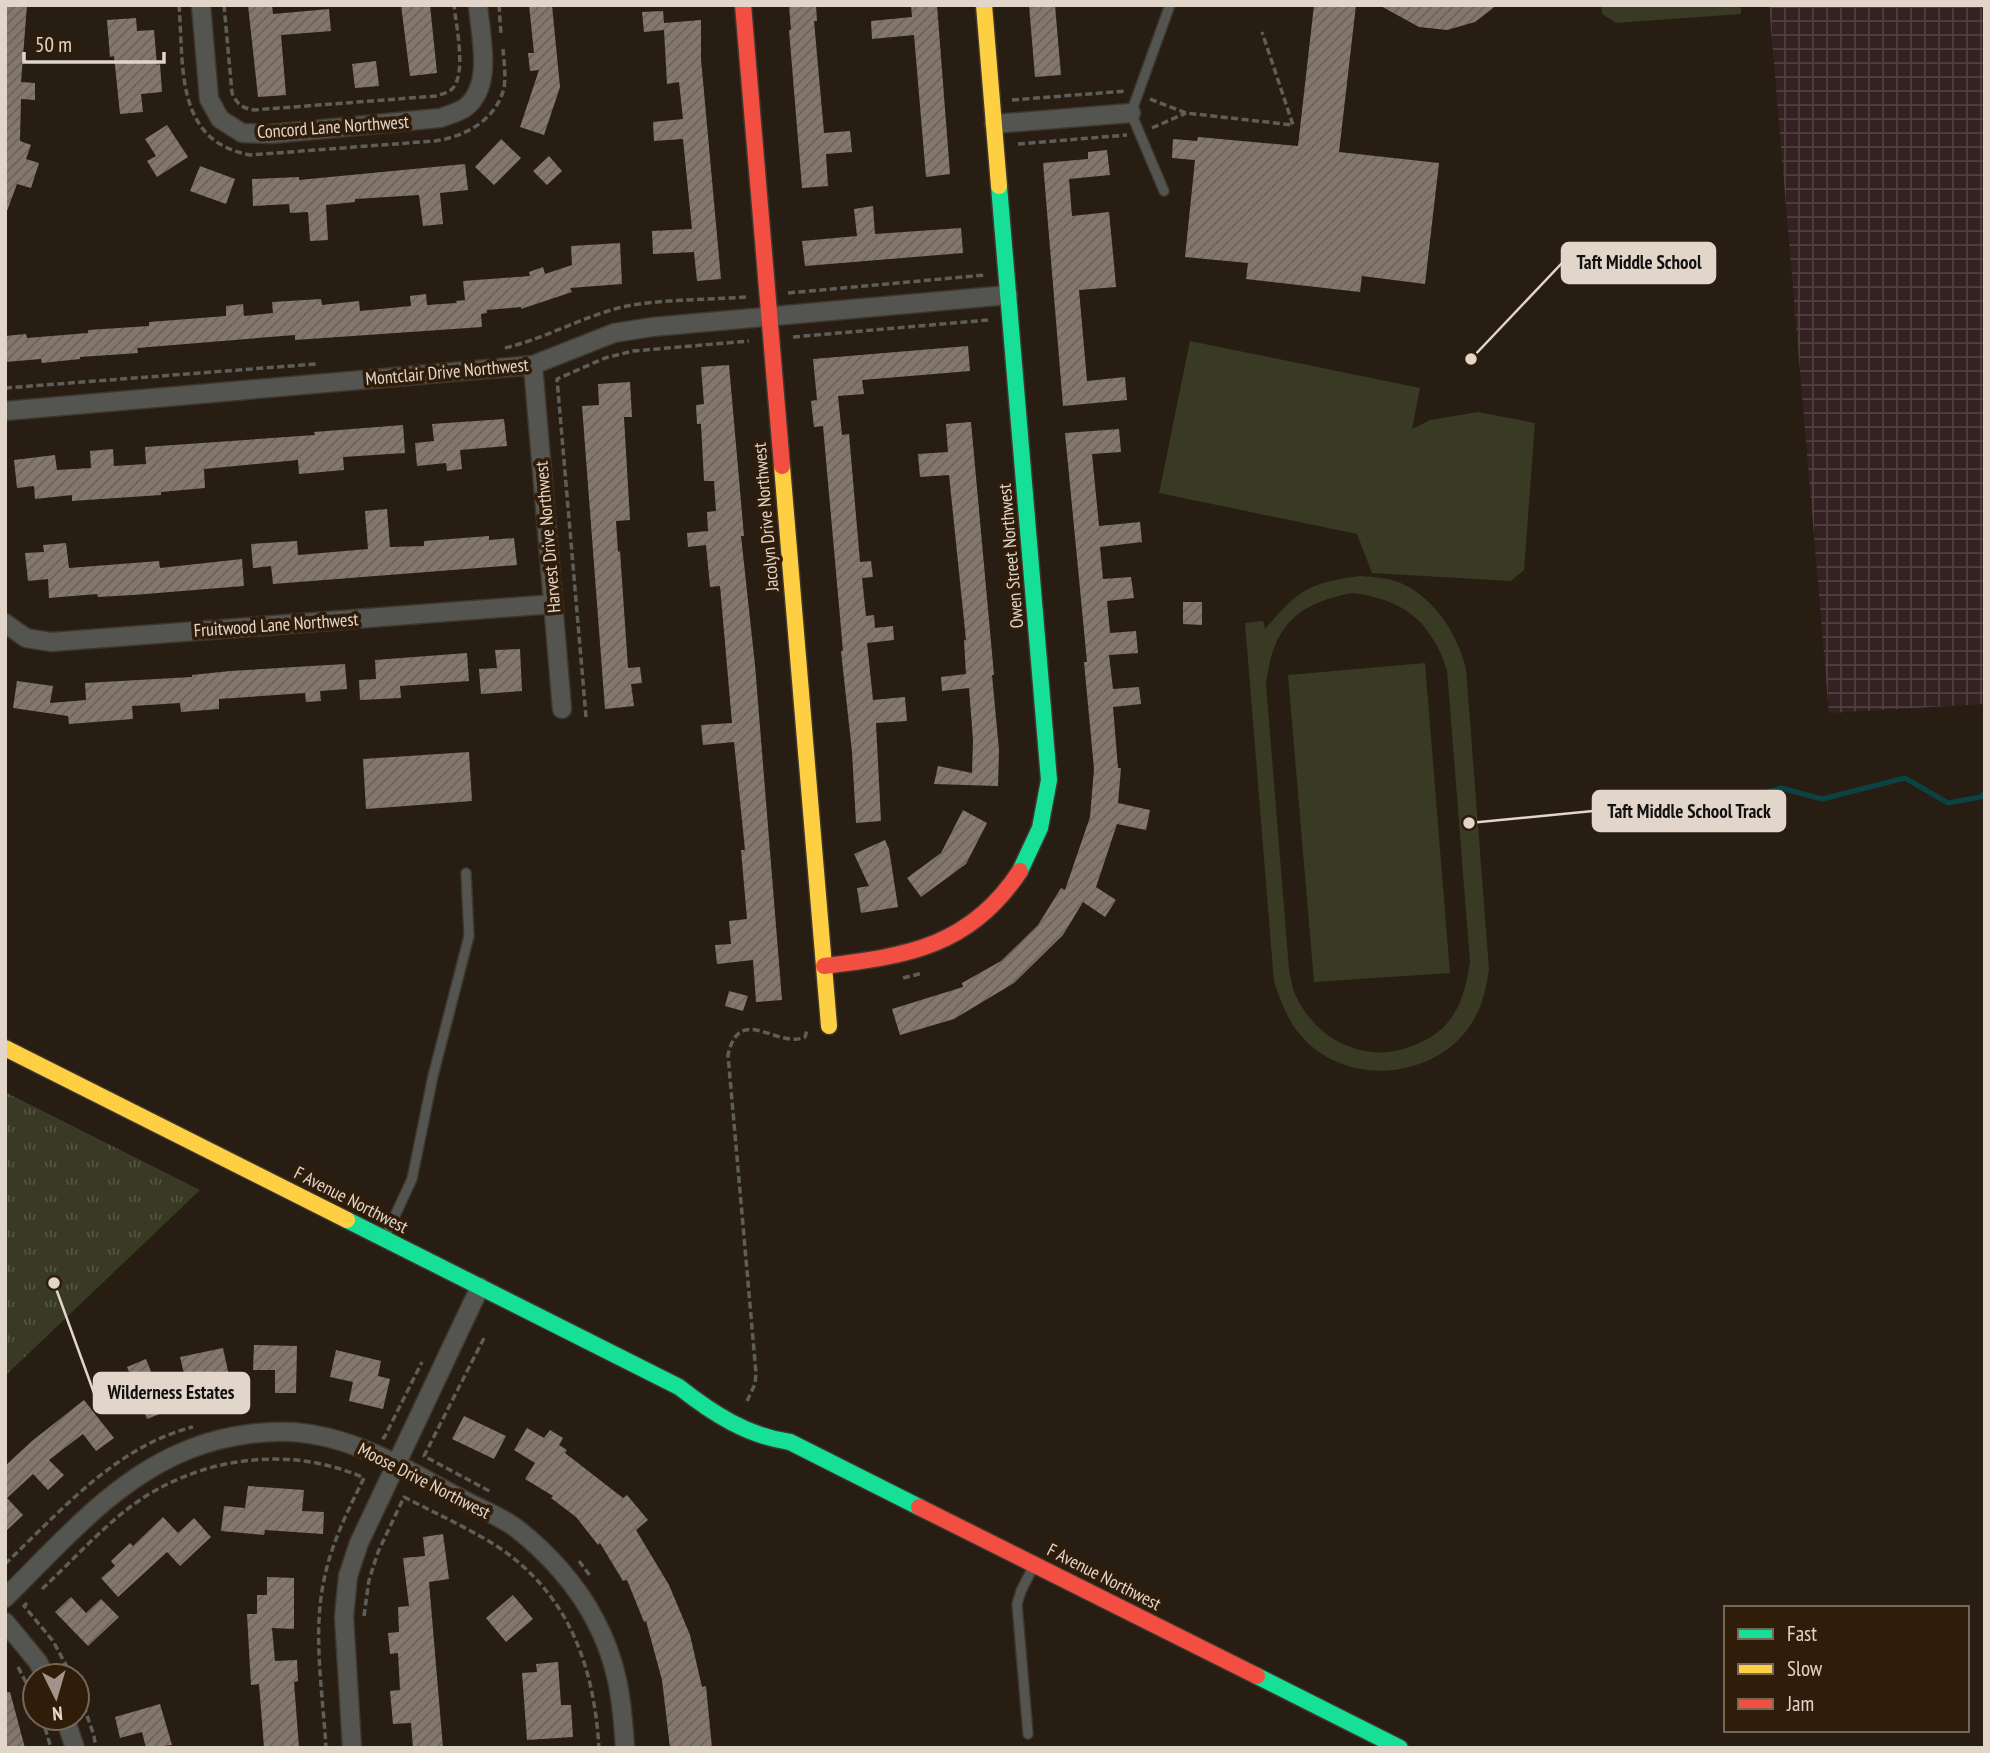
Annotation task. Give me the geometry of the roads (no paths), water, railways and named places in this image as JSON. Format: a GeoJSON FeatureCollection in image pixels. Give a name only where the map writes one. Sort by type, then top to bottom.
{"type":"FeatureCollection","features":[{"type":"Feature","properties":{"kind":"street","name":"Concord Lane Northwest"},"geometry":{"type":"LineString","coordinates":[[201,5],[209,99],[220,119],[242,133],[271,134],[440,118],[465,108],[478,92],[483,69],[478,5]]}},
{"type":"Feature","properties":{"kind":"street","name":"Jacolyn Drive Northwest"},"geometry":{"type":"LineString","coordinates":[[743,5],[829,1026]]}},
{"type":"Feature","properties":{"kind":"street","name":"Owen Street Northwest"},"geometry":{"type":"LineString","coordinates":[[824,966],[877,961],[919,951],[967,929],[1000,900],[1023,865],[1041,827],[1049,780],[984,5]]}},
{"type":"Feature","properties":{"kind":"street"},"geometry":{"type":"LineString","coordinates":[[994,124],[1131,113]]}},
{"type":"Feature","properties":{"kind":"street","name":"Montclair Drive Northwest"},"geometry":{"type":"LineString","coordinates":[[5,411],[533,365],[614,333],[652,327],[1008,295]]}},
{"type":"Feature","properties":{"kind":"street","name":"Harvest Drive Northwest"},"geometry":{"type":"LineString","coordinates":[[533,365],[562,709]]}},
{"type":"Feature","properties":{"kind":"street","name":"Fruitwood Lane Northwest"},"geometry":{"type":"LineString","coordinates":[[5,623],[26,639],[51,642],[553,604]]}},
{"type":"Feature","properties":{"kind":"street","name":"F Avenue Northwest"},"geometry":{"type":"LineString","coordinates":[[5,1048],[679,1387],[708,1410],[772,1441],[790,1442],[1400,1748]]}},
{"type":"Feature","properties":{"kind":"street"},"geometry":{"type":"LineString","coordinates":[[352,1748],[344,1617],[348,1576],[359,1543],[481,1287]]}},
{"type":"Feature","properties":{"kind":"street","name":"F Avenue Northwest"},"geometry":{"type":"LineString","coordinates":[[679,1387],[712,1394],[745,1407],[780,1427],[790,1442]]}},
{"type":"Feature","properties":{"kind":"street","name":"Moose Drive Northwest"},"geometry":{"type":"LineString","coordinates":[[5,1598],[98,1506],[141,1475],[189,1449],[227,1439],[270,1432],[309,1433],[350,1444],[397,1465],[514,1527],[542,1552],[569,1580],[594,1618],[610,1653],[621,1696],[625,1748]]}},
{"type":"Feature","properties":{"kind":"street"},"geometry":{"type":"LineString","coordinates":[[5,1622],[38,1662]]}},
{"type":"Feature","properties":{"kind":"lane"},"geometry":{"type":"LineString","coordinates":[[1164,191],[1131,113],[1170,5]]}},
{"type":"Feature","properties":{"kind":"lane"},"geometry":{"type":"LineString","coordinates":[[385,1238],[412,1179],[433,1076],[469,936],[466,873]]}},
{"type":"Feature","properties":{"kind":"lane"},"geometry":{"type":"LineString","coordinates":[[1028,1734],[1017,1604],[1035,1563]]}},
{"type":"Feature","properties":{"kind":"waterway"},"geometry":{"type":"LineString","coordinates":[[1708,824],[1730,802],[1781,788],[1822,799],[1905,778],[1948,803],[1981,797],[1985,792]]}},
{"type":"Feature","properties":{"kind":"place","name":"Taft Middle School"},"geometry":{"type":"Point","coordinates":[1471,359]}},
{"type":"Feature","properties":{"kind":"place","name":"Taft Middle School Track"},"geometry":{"type":"Point","coordinates":[1469,823]}},
{"type":"Feature","properties":{"kind":"place","name":"Wilderness Estates"},"geometry":{"type":"Point","coordinates":[54,1283]}}]}
